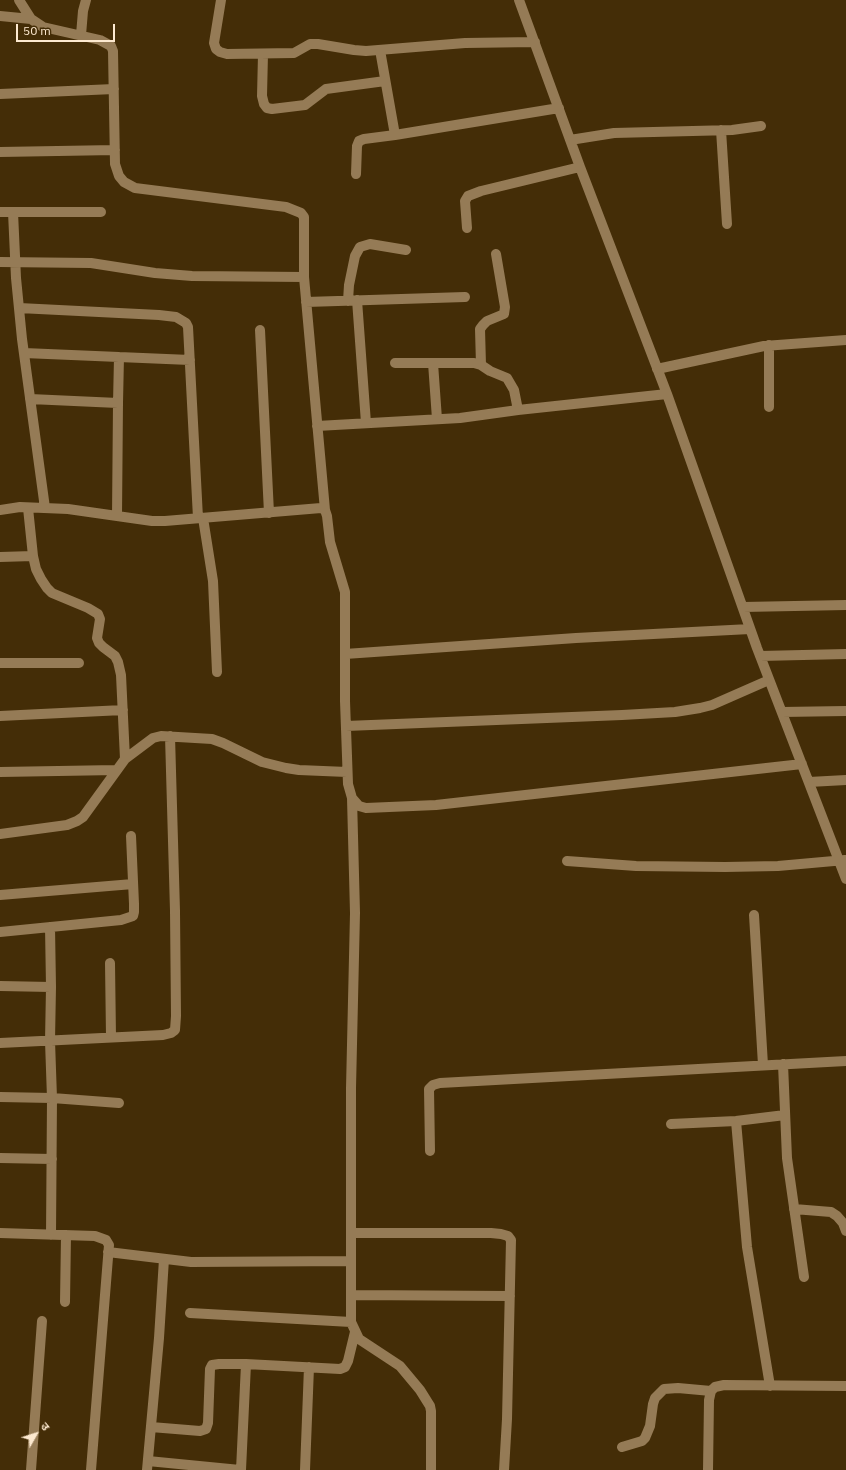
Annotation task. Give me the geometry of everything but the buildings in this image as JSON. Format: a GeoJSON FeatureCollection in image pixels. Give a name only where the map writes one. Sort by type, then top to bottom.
{"type":"FeatureCollection","features":[{"type":"Feature","properties":{"kind":"street"},"geometry":{"type":"LineString","coordinates":[[19,0],[31,19],[43,27],[100,40],[111,46],[113,51],[115,164],[119,176],[124,182],[135,188],[286,207],[301,213],[304,217],[304,277],[325,510],[330,542],[345,592],[347,772],[348,784],[352,798],[355,913],[351,1095],[351,1322],[359,1339],[400,1366],[420,1390],[430,1406],[431,1470]]}},
{"type":"Feature","properties":{"kind":"street"},"geometry":{"type":"LineString","coordinates":[[82,36],[83,11],[86,0]]}},
{"type":"Feature","properties":{"kind":"street"},"geometry":{"type":"LineString","coordinates":[[221,0],[214,43],[216,49],[220,52],[228,54],[294,53],[310,44],[354,50],[380,50],[465,44],[535,42]]}},
{"type":"Feature","properties":{"kind":"street"},"geometry":{"type":"LineString","coordinates":[[520,0],[580,167],[667,394],[760,656],[809,782],[842,860],[846,879]]}},
{"type":"Feature","properties":{"kind":"street"},"geometry":{"type":"LineString","coordinates":[[0,16],[31,19]]}},
{"type":"Feature","properties":{"kind":"street"},"geometry":{"type":"LineString","coordinates":[[380,50],[395,135]]}},
{"type":"Feature","properties":{"kind":"street"},"geometry":{"type":"LineString","coordinates":[[263,54],[262,96],[264,104],[267,108],[272,109],[300,106],[309,103],[326,89],[385,81]]}},
{"type":"Feature","properties":{"kind":"street"},"geometry":{"type":"LineString","coordinates":[[0,94],[114,89]]}},
{"type":"Feature","properties":{"kind":"street"},"geometry":{"type":"LineString","coordinates":[[356,174],[357,146],[359,141],[364,139],[559,108]]}},
{"type":"Feature","properties":{"kind":"street"},"geometry":{"type":"LineString","coordinates":[[570,140],[614,134],[721,130],[761,126]]}},
{"type":"Feature","properties":{"kind":"street"},"geometry":{"type":"LineString","coordinates":[[721,130],[727,224]]}},
{"type":"Feature","properties":{"kind":"street"},"geometry":{"type":"LineString","coordinates":[[0,152],[115,150]]}},
{"type":"Feature","properties":{"kind":"street"},"geometry":{"type":"LineString","coordinates":[[467,228],[465,201],[468,196],[481,191],[580,167]]}},
{"type":"Feature","properties":{"kind":"street"},"geometry":{"type":"LineString","coordinates":[[0,212],[101,212]]}},
{"type":"Feature","properties":{"kind":"street"},"geometry":{"type":"LineString","coordinates":[[13,212],[19,308],[45,508]]}},
{"type":"Feature","properties":{"kind":"street"},"geometry":{"type":"LineString","coordinates":[[366,423],[349,284],[355,256],[360,247],[370,244],[406,250]]}},
{"type":"Feature","properties":{"kind":"street"},"geometry":{"type":"LineString","coordinates":[[481,365],[480,329],[487,321],[504,314],[505,307],[496,254]]}},
{"type":"Feature","properties":{"kind":"street"},"geometry":{"type":"LineString","coordinates":[[0,262],[91,264],[155,273],[192,276],[304,277]]}},
{"type":"Feature","properties":{"kind":"street"},"geometry":{"type":"LineString","coordinates":[[306,302],[465,297]]}},
{"type":"Feature","properties":{"kind":"street"},"geometry":{"type":"LineString","coordinates":[[19,308],[176,317],[186,323],[188,327],[200,518],[213,581],[217,672]]}},
{"type":"Feature","properties":{"kind":"street"},"geometry":{"type":"LineString","coordinates":[[260,330],[269,513]]}},
{"type":"Feature","properties":{"kind":"street"},"geometry":{"type":"LineString","coordinates":[[657,369],[769,345],[846,340]]}},
{"type":"Feature","properties":{"kind":"street"},"geometry":{"type":"LineString","coordinates":[[769,345],[769,407]]}},
{"type":"Feature","properties":{"kind":"street"},"geometry":{"type":"LineString","coordinates":[[24,354],[190,360]]}},
{"type":"Feature","properties":{"kind":"street"},"geometry":{"type":"LineString","coordinates":[[116,516],[119,357]]}},
{"type":"Feature","properties":{"kind":"street"},"geometry":{"type":"LineString","coordinates":[[395,363],[474,363],[481,365],[490,371],[507,378],[514,390],[518,410]]}},
{"type":"Feature","properties":{"kind":"street"},"geometry":{"type":"LineString","coordinates":[[433,363],[438,419]]}},
{"type":"Feature","properties":{"kind":"street"},"geometry":{"type":"LineString","coordinates":[[317,426],[460,418],[518,410],[667,394]]}},
{"type":"Feature","properties":{"kind":"street"},"geometry":{"type":"LineString","coordinates":[[30,399],[118,403]]}},
{"type":"Feature","properties":{"kind":"street"},"geometry":{"type":"LineString","coordinates":[[0,510],[28,508],[68,509],[152,521],[321,508],[325,510]]}},
{"type":"Feature","properties":{"kind":"street"},"geometry":{"type":"LineString","coordinates":[[28,508],[33,556],[36,570],[41,579],[52,593],[88,608],[98,614],[100,619],[97,638],[99,643],[115,656],[118,662],[121,675],[125,759]]}},
{"type":"Feature","properties":{"kind":"street"},"geometry":{"type":"LineString","coordinates":[[0,556],[33,556]]}},
{"type":"Feature","properties":{"kind":"street"},"geometry":{"type":"LineString","coordinates":[[743,607],[846,605]]}},
{"type":"Feature","properties":{"kind":"street"},"geometry":{"type":"LineString","coordinates":[[345,654],[576,638],[750,629]]}},
{"type":"Feature","properties":{"kind":"street"},"geometry":{"type":"LineString","coordinates":[[760,656],[846,654]]}},
{"type":"Feature","properties":{"kind":"street"},"geometry":{"type":"LineString","coordinates":[[0,663],[78,663]]}},
{"type":"Feature","properties":{"kind":"street"},"geometry":{"type":"LineString","coordinates":[[346,726],[676,712],[712,705],[770,680]]}},
{"type":"Feature","properties":{"kind":"street"},"geometry":{"type":"LineString","coordinates":[[0,716],[123,710]]}},
{"type":"Feature","properties":{"kind":"street"},"geometry":{"type":"LineString","coordinates":[[782,712],[846,711]]}},
{"type":"Feature","properties":{"kind":"street"},"geometry":{"type":"LineString","coordinates":[[0,834],[67,825],[77,821],[86,813],[125,759],[153,738],[170,736],[212,739],[223,742],[262,762],[286,768],[347,772]]}},
{"type":"Feature","properties":{"kind":"street"},"geometry":{"type":"LineString","coordinates":[[0,1043],[162,1035],[171,1033],[175,1030],[175,904],[170,736]]}},
{"type":"Feature","properties":{"kind":"street"},"geometry":{"type":"LineString","coordinates":[[352,798],[359,806],[366,808],[436,805],[802,764]]}},
{"type":"Feature","properties":{"kind":"street"},"geometry":{"type":"LineString","coordinates":[[0,772],[116,770]]}},
{"type":"Feature","properties":{"kind":"street"},"geometry":{"type":"LineString","coordinates":[[809,782],[846,780]]}},
{"type":"Feature","properties":{"kind":"street"},"geometry":{"type":"LineString","coordinates":[[0,932],[121,920],[133,916],[131,836]]}},
{"type":"Feature","properties":{"kind":"street"},"geometry":{"type":"LineString","coordinates":[[568,861],[636,866],[725,867],[778,866],[842,860]]}},
{"type":"Feature","properties":{"kind":"street"},"geometry":{"type":"LineString","coordinates":[[0,895],[133,884]]}},
{"type":"Feature","properties":{"kind":"street"},"geometry":{"type":"LineString","coordinates":[[754,915],[763,1065]]}},
{"type":"Feature","properties":{"kind":"street"},"geometry":{"type":"LineString","coordinates":[[50,927],[50,1040],[52,1098],[51,1235]]}},
{"type":"Feature","properties":{"kind":"street"},"geometry":{"type":"LineString","coordinates":[[110,963],[111,1038]]}},
{"type":"Feature","properties":{"kind":"street"},"geometry":{"type":"LineString","coordinates":[[0,986],[51,987]]}},
{"type":"Feature","properties":{"kind":"street"},"geometry":{"type":"LineString","coordinates":[[430,1151],[428,1089],[433,1085],[440,1083],[846,1061]]}},
{"type":"Feature","properties":{"kind":"street"},"geometry":{"type":"LineString","coordinates":[[783,1064],[787,1158],[804,1277]]}},
{"type":"Feature","properties":{"kind":"street"},"geometry":{"type":"LineString","coordinates":[[0,1097],[52,1098],[119,1103]]}},
{"type":"Feature","properties":{"kind":"street"},"geometry":{"type":"LineString","coordinates":[[671,1124],[736,1121],[785,1115]]}},
{"type":"Feature","properties":{"kind":"street"},"geometry":{"type":"LineString","coordinates":[[736,1121],[747,1247],[770,1386]]}},
{"type":"Feature","properties":{"kind":"street"},"geometry":{"type":"LineString","coordinates":[[0,1158],[52,1159]]}},
{"type":"Feature","properties":{"kind":"street"},"geometry":{"type":"LineString","coordinates":[[794,1209],[831,1212],[843,1223],[846,1231]]}},
{"type":"Feature","properties":{"kind":"street"},"geometry":{"type":"LineString","coordinates":[[0,1233],[66,1235],[101,1238],[106,1240],[108,1245],[92,1470]]}},
{"type":"Feature","properties":{"kind":"street"},"geometry":{"type":"LineString","coordinates":[[351,1233],[491,1233],[508,1236],[511,1240],[504,1470]]}},
{"type":"Feature","properties":{"kind":"street"},"geometry":{"type":"LineString","coordinates":[[66,1235],[66,1302]]}},
{"type":"Feature","properties":{"kind":"street"},"geometry":{"type":"LineString","coordinates":[[108,1252],[191,1262],[351,1261]]}},
{"type":"Feature","properties":{"kind":"street"},"geometry":{"type":"LineString","coordinates":[[164,1258],[148,1466],[241,1470],[246,1364]]}},
{"type":"Feature","properties":{"kind":"street"},"geometry":{"type":"LineString","coordinates":[[352,1295],[510,1296]]}},
{"type":"Feature","properties":{"kind":"street"},"geometry":{"type":"LineString","coordinates":[[190,1312],[351,1322]]}},
{"type":"Feature","properties":{"kind":"street"},"geometry":{"type":"LineString","coordinates":[[31,1470],[42,1321]]}},
{"type":"Feature","properties":{"kind":"street"},"geometry":{"type":"LineString","coordinates":[[151,1427],[200,1431],[206,1429],[208,1422],[210,1369],[212,1365],[246,1364],[340,1370],[345,1367],[348,1361],[355,1332]]}},
{"type":"Feature","properties":{"kind":"street"},"geometry":{"type":"LineString","coordinates":[[305,1470],[309,1367]]}},
{"type":"Feature","properties":{"kind":"street"},"geometry":{"type":"LineString","coordinates":[[708,1470],[709,1400],[711,1391],[715,1387],[846,1386]]}},
{"type":"Feature","properties":{"kind":"street"},"geometry":{"type":"LineString","coordinates":[[622,1447],[642,1441],[645,1438],[650,1426],[655,1398],[664,1389],[678,1388],[711,1391]]}}]}
